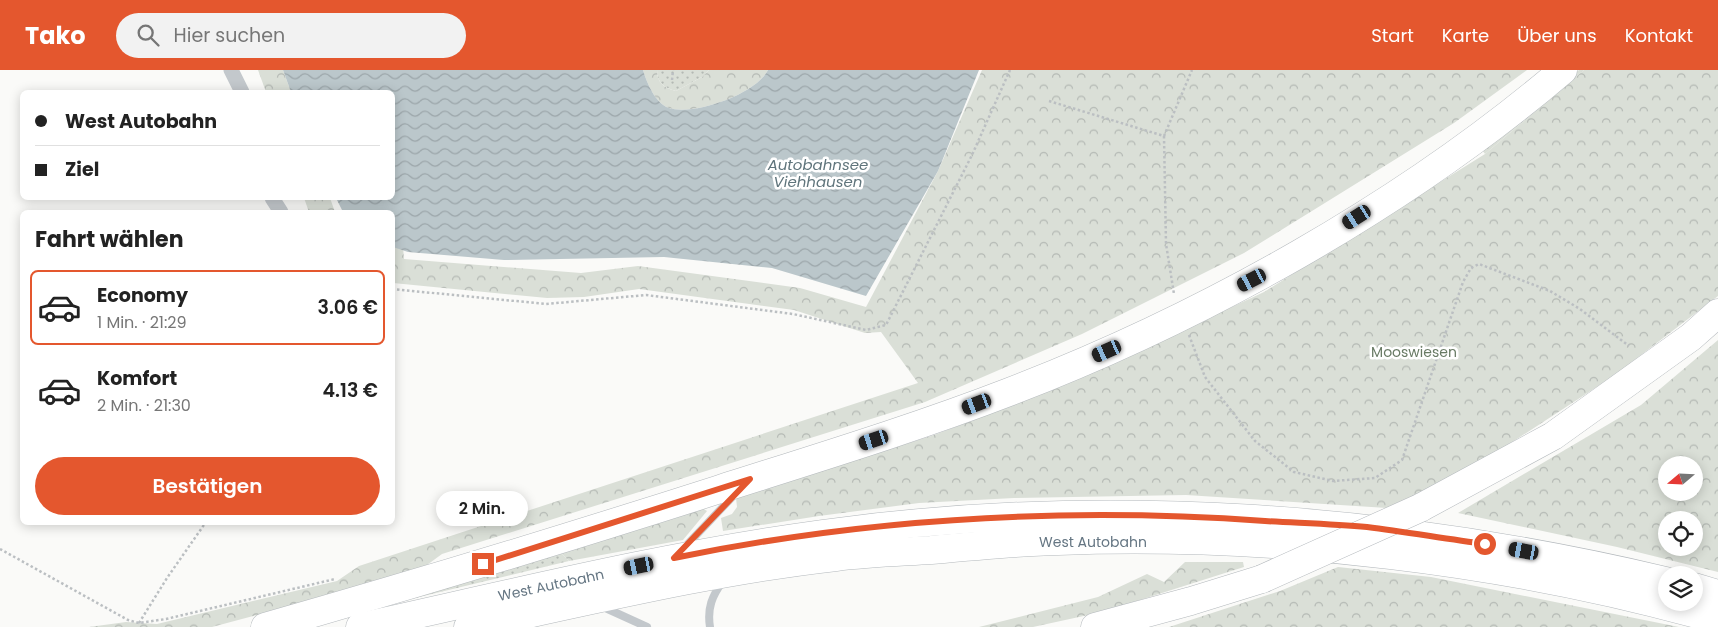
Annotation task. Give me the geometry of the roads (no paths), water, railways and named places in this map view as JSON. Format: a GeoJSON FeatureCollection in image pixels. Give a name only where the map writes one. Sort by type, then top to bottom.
{"type":"FeatureCollection","features":[{"type":"Feature","properties":{"kind":"highway"},"geometry":{"type":"LineString","coordinates":[[265,627],[410,586],[750,479],[927,422],[1011,392],[1174,320],[1252,280],[1424,175],[1492,126],[1563,70]]}},
{"type":"Feature","properties":{"kind":"highway"},"geometry":{"type":"LineString","coordinates":[[1095,627],[1191,601],[1262,579],[1420,508],[1553,436],[1691,336],[1718,313]]}},
{"type":"Feature","properties":{"kind":"highway","name":"West Autobahn"},"geometry":{"type":"LineString","coordinates":[[360,627],[674,558],[824,533],[920,523],[1019,517],[1188,516],[1375,528],[1485,544],[1600,565],[1658,579]]}},
{"type":"Feature","properties":{"kind":"highway","name":"West Autobahn"},"geometry":{"type":"LineString","coordinates":[[468,627],[736,571],[838,556],[1018,542],[1104,540],[1207,542],[1375,555],[1489,570],[1591,589],[1718,620]]}},
{"type":"Feature","properties":{"kind":"highway"},"geometry":{"type":"LineString","coordinates":[[1703,590],[1718,594]]}},
{"type":"Feature","properties":{"kind":"street"},"geometry":{"type":"LineString","coordinates":[[231,70],[241,90]]}},
{"type":"Feature","properties":{"kind":"lane"},"geometry":{"type":"LineString","coordinates":[[674,558],[750,479]]}},
{"type":"Feature","properties":{"kind":"lane"},"geometry":{"type":"LineString","coordinates":[[710,627],[708,613],[713,594],[725,578],[736,571]]}},
{"type":"Feature","properties":{"kind":"lane"},"geometry":{"type":"LineString","coordinates":[[590,601],[647,627]]}},
{"type":"Feature","properties":{"kind":"water","name":"Autobahnsee Viehhausen"},"geometry":{"type":"Polygon","coordinates":[[[283,70],[643,70],[649,86],[660,102],[669,108],[680,110],[708,106],[738,95],[761,79],[768,70],[979,70],[938,171],[866,296],[772,268],[664,257],[504,260],[408,252],[395,248],[395,210],[342,210],[337,200],[395,200],[395,90],[290,90],[283,70]]]}},
{"type":"Feature","properties":{"kind":"park label","name":"Mooswiesen"},"geometry":{"type":"Point","coordinates":[1414,352]}}]}
